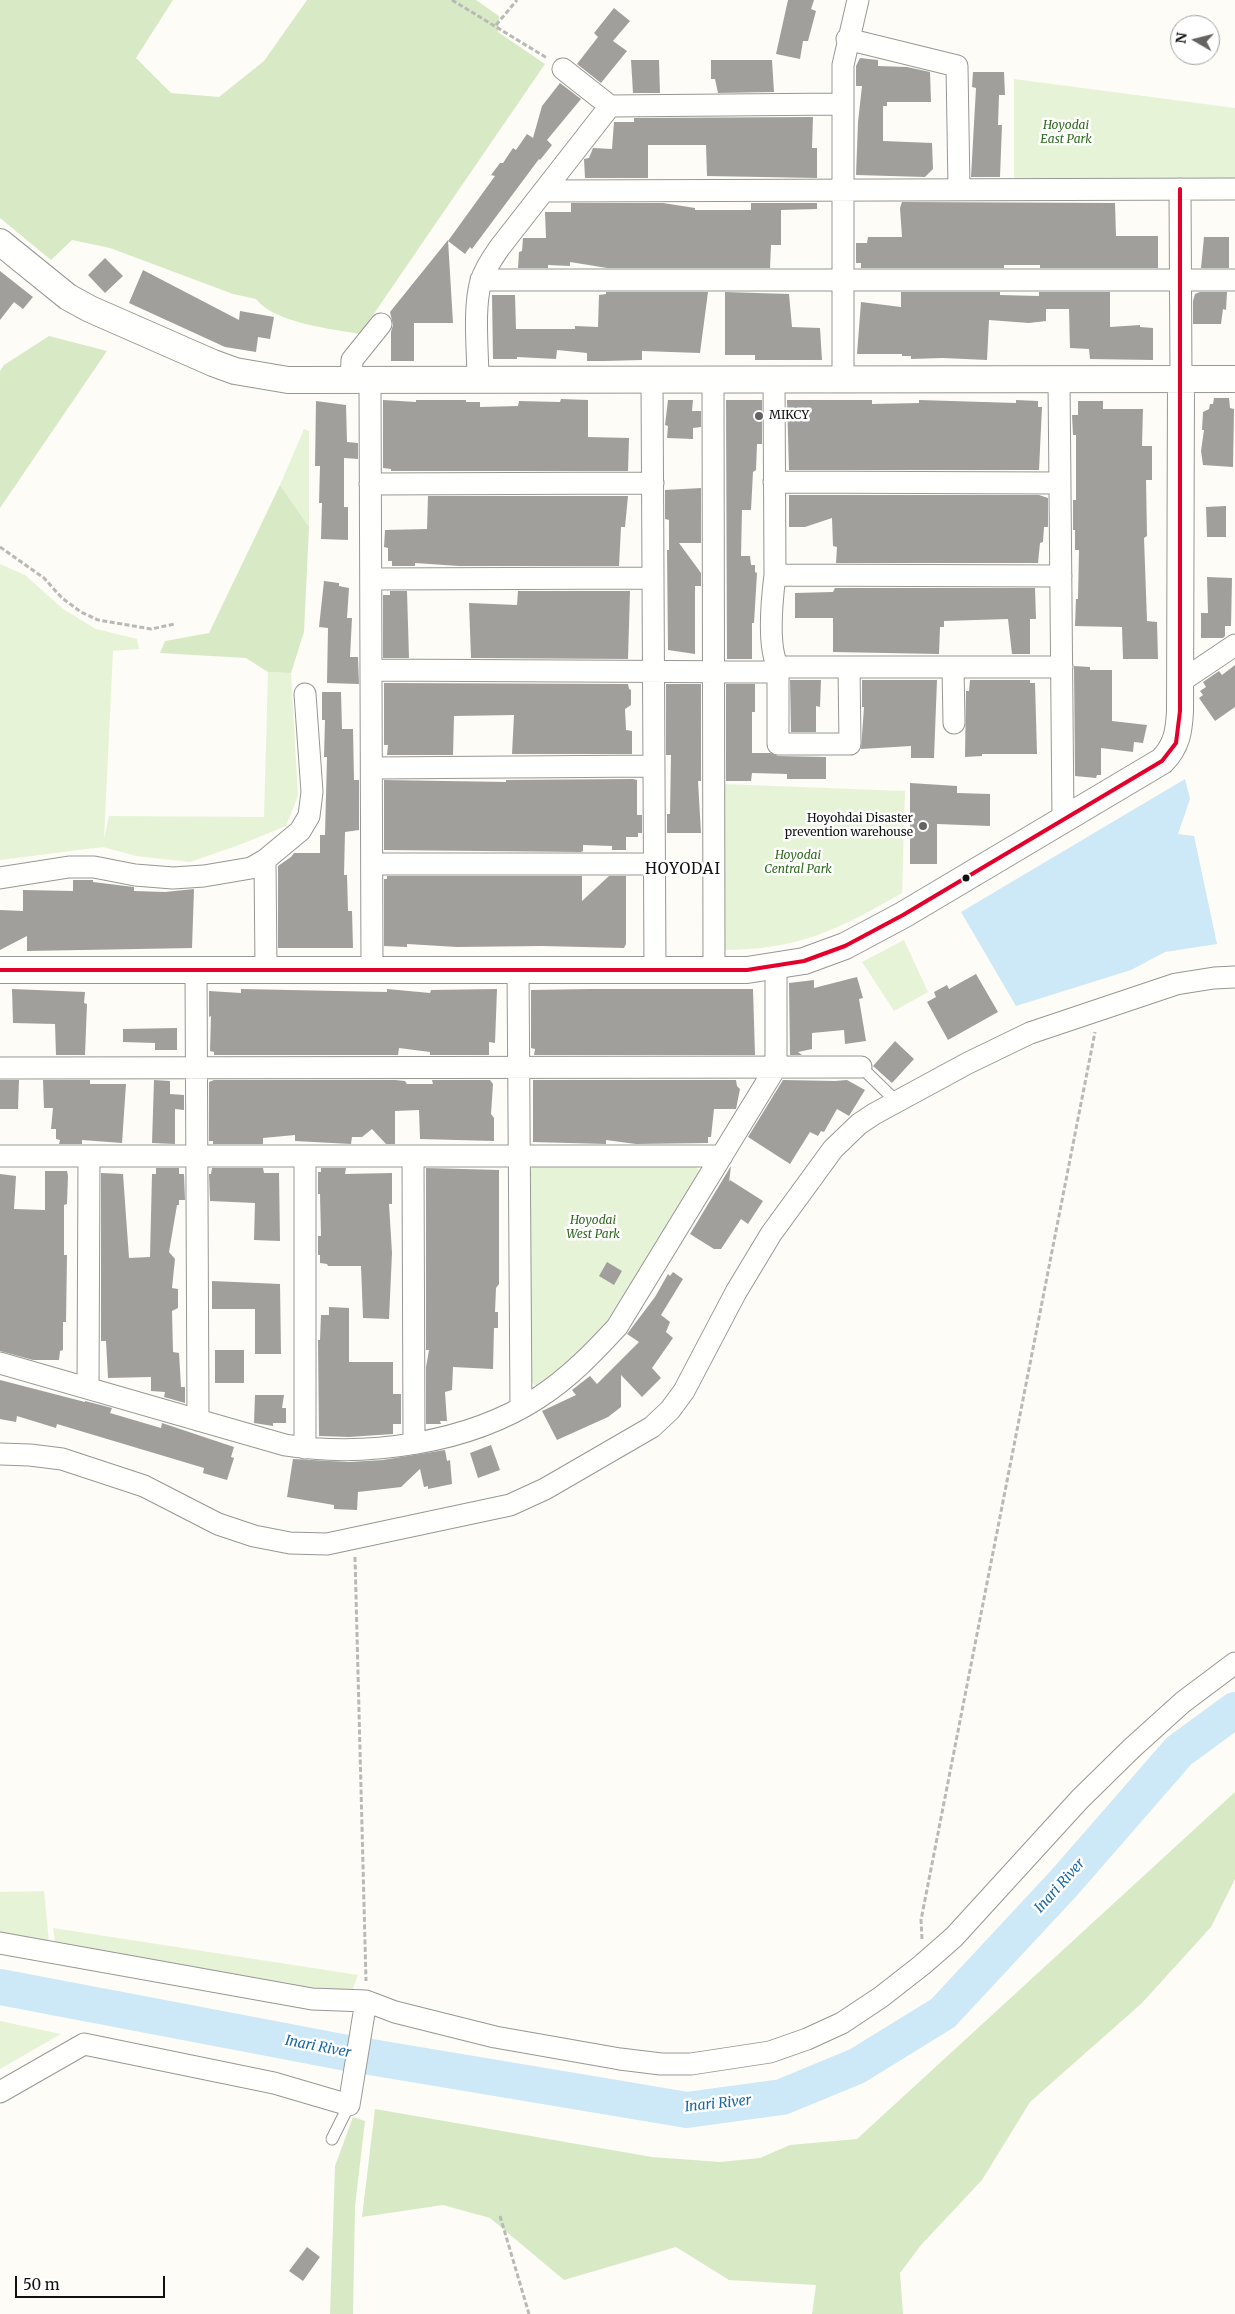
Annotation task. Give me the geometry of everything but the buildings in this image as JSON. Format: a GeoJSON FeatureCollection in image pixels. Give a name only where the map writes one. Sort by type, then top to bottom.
{"type":"FeatureCollection","features":[{"type":"Feature","properties":{"kind":"street"},"geometry":{"type":"LineString","coordinates":[[843,380],[843,65],[847,39],[858,0]]}},
{"type":"Feature","properties":{"kind":"street"},"geometry":{"type":"LineString","coordinates":[[847,39],[957,66],[959,189]]}},
{"type":"Feature","properties":{"kind":"street"},"geometry":{"type":"LineString","coordinates":[[563,69],[610,106],[842,104]]}},
{"type":"Feature","properties":{"kind":"street"},"geometry":{"type":"LineString","coordinates":[[478,381],[478,299],[481,280],[500,247],[610,106]]}},
{"type":"Feature","properties":{"kind":"street"},"geometry":{"type":"LineString","coordinates":[[0,970],[714,970],[776,967],[804,961],[845,946],[1062,822],[1162,761],[1170,753],[1179,730],[1180,189]]}},
{"type":"Feature","properties":{"kind":"street"},"geometry":{"type":"LineString","coordinates":[[545,191],[1235,189]]}},
{"type":"Feature","properties":{"kind":"street"},"geometry":{"type":"LineString","coordinates":[[0,242],[74,300],[213,363],[235,371],[288,380],[1235,379]]}},
{"type":"Feature","properties":{"kind":"street"},"geometry":{"type":"LineString","coordinates":[[481,280],[1235,280]]}},
{"type":"Feature","properties":{"kind":"street"},"geometry":{"type":"LineString","coordinates":[[372,969],[370,484],[361,381],[352,360],[381,324]]}},
{"type":"Feature","properties":{"kind":"street"},"geometry":{"type":"LineString","coordinates":[[652,380],[654,970]]}},
{"type":"Feature","properties":{"kind":"street"},"geometry":{"type":"LineString","coordinates":[[713,380],[714,970]]}},
{"type":"Feature","properties":{"kind":"street"},"geometry":{"type":"LineString","coordinates":[[774,380],[775,575],[772,596],[773,658],[778,667],[778,744],[850,744],[849,667]]}},
{"type":"Feature","properties":{"kind":"street"},"geometry":{"type":"LineString","coordinates":[[1059,380],[1062,822]]}},
{"type":"Feature","properties":{"kind":"street"},"geometry":{"type":"LineString","coordinates":[[774,482],[1060,483]]}},
{"type":"Feature","properties":{"kind":"street"},"geometry":{"type":"LineString","coordinates":[[370,484],[653,483]]}},
{"type":"Feature","properties":{"kind":"street"},"geometry":{"type":"LineString","coordinates":[[775,575],[1061,576]]}},
{"type":"Feature","properties":{"kind":"street"},"geometry":{"type":"LineString","coordinates":[[371,579],[653,578]]}},
{"type":"Feature","properties":{"kind":"street"},"geometry":{"type":"LineString","coordinates":[[1180,682],[1235,645]]}},
{"type":"Feature","properties":{"kind":"street"},"geometry":{"type":"LineString","coordinates":[[371,670],[767,672],[778,667],[1062,667]]}},
{"type":"Feature","properties":{"kind":"street"},"geometry":{"type":"LineString","coordinates":[[953,667],[954,723]]}},
{"type":"Feature","properties":{"kind":"street"},"geometry":{"type":"LineString","coordinates":[[0,878],[69,867],[94,867],[135,875],[174,878],[204,876],[251,868],[265,860],[300,831],[309,816],[312,792],[305,694]]}},
{"type":"Feature","properties":{"kind":"street"},"geometry":{"type":"LineString","coordinates":[[372,768],[654,766]]}},
{"type":"Feature","properties":{"kind":"street"},"geometry":{"type":"LineString","coordinates":[[265,860],[266,970]]}},
{"type":"Feature","properties":{"kind":"street"},"geometry":{"type":"LineString","coordinates":[[372,864],[654,864]]}},
{"type":"Feature","properties":{"kind":"street"},"geometry":{"type":"LineString","coordinates":[[0,1363],[285,1445],[305,1448],[375,1449],[414,1443],[476,1427],[522,1408],[551,1389],[586,1361],[618,1327],[776,1067],[776,967]]}},
{"type":"Feature","properties":{"kind":"street"},"geometry":{"type":"LineString","coordinates":[[518,969],[522,1408]]}},
{"type":"Feature","properties":{"kind":"street"},"geometry":{"type":"LineString","coordinates":[[196,970],[198,1420]]}},
{"type":"Feature","properties":{"kind":"street"},"geometry":{"type":"LineString","coordinates":[[0,1454],[62,1459],[144,1486],[218,1524],[254,1536],[290,1543],[327,1544],[510,1505],[545,1489],[652,1427],[670,1410],[684,1391],[736,1292],[771,1234],[833,1150],[859,1124],[968,1063],[1030,1033],[1176,984],[1235,977]]}},
{"type":"Feature","properties":{"kind":"street"},"geometry":{"type":"LineString","coordinates":[[0,1068],[861,1067]]}},
{"type":"Feature","properties":{"kind":"street"},"geometry":{"type":"LineString","coordinates":[[0,1156],[722,1156]]}},
{"type":"Feature","properties":{"kind":"street"},"geometry":{"type":"LineString","coordinates":[[88,1387],[89,1156]]}},
{"type":"Feature","properties":{"kind":"street"},"geometry":{"type":"LineString","coordinates":[[305,1156],[305,1448]]}},
{"type":"Feature","properties":{"kind":"street"},"geometry":{"type":"LineString","coordinates":[[413,1156],[414,1443]]}},
{"type":"Feature","properties":{"kind":"street"},"geometry":{"type":"LineString","coordinates":[[0,1943],[365,2009],[395,2012],[496,2037],[620,2059],[661,2064],[691,2064],[770,2052],[842,2023],[881,1997],[922,1964],[954,1937],[1080,1799],[1132,1748],[1183,1702],[1235,1663]]}},
{"type":"Feature","properties":{"kind":"street"},"geometry":{"type":"LineString","coordinates":[[0,2092],[84,2044],[274,2083],[351,2096],[365,2009]]}},
{"type":"Feature","properties":{"kind":"lane"},"geometry":{"type":"LineString","coordinates":[[861,1067],[897,1102]]}},
{"type":"Feature","properties":{"kind":"lane"},"geometry":{"type":"LineString","coordinates":[[332,2139],[351,2096]]}},
{"type":"Feature","properties":{"kind":"path"},"geometry":{"type":"LineString","coordinates":[[452,0],[489,24],[496,25],[563,69]]}},
{"type":"Feature","properties":{"kind":"path"},"geometry":{"type":"LineString","coordinates":[[496,25],[517,0]]}},
{"type":"Feature","properties":{"kind":"path"},"geometry":{"type":"LineString","coordinates":[[0,547],[44,578],[62,598],[81,612],[98,620],[151,630],[175,624]]}},
{"type":"Feature","properties":{"kind":"path"},"geometry":{"type":"LineString","coordinates":[[922,1964],[921,1920],[1099,1010]]}},
{"type":"Feature","properties":{"kind":"path"},"geometry":{"type":"LineString","coordinates":[[355,1538],[365,2009]]}},
{"type":"Feature","properties":{"kind":"path"},"geometry":{"type":"LineString","coordinates":[[500,2216],[529,2314]]}},
{"type":"Feature","properties":{"kind":"green space"},"geometry":{"type":"Polygon","coordinates":[[[0,0],[173,0],[136,58],[171,93],[219,97],[264,61],[307,0],[476,0],[499,16],[498,32],[545,64],[360,334],[304,324],[289,319],[264,307],[256,299],[233,294],[110,248],[72,240],[51,260],[0,218],[0,0]]]}},
{"type":"Feature","properties":{"kind":"green space","name":"Hoyodai East Park"},"geometry":{"type":"Polygon","coordinates":[[[1014,79],[1235,108],[1235,179],[1014,178],[1014,79]]]}},
{"type":"Feature","properties":{"kind":"green space"},"geometry":{"type":"Polygon","coordinates":[[[49,336],[107,351],[0,508],[0,371],[4,365],[49,336]]]}},
{"type":"Feature","properties":{"kind":"green space"},"geometry":{"type":"Polygon","coordinates":[[[304,429],[309,431],[309,527],[280,485],[304,429]]]}},
{"type":"Feature","properties":{"kind":"green space"},"geometry":{"type":"Polygon","coordinates":[[[280,485],[309,527],[304,632],[291,673],[268,672],[246,658],[160,653],[165,641],[209,633],[280,485]]]}},
{"type":"Feature","properties":{"kind":"green space"},"geometry":{"type":"Polygon","coordinates":[[[0,564],[25,575],[63,609],[96,629],[137,639],[139,649],[113,651],[104,839],[109,816],[264,817],[268,672],[291,673],[298,796],[286,826],[190,862],[136,856],[103,847],[0,860],[0,564]]]}},
{"type":"Feature","properties":{"kind":"green space","name":"Hoyodai Central Park"},"geometry":{"type":"Polygon","coordinates":[[[722,784],[905,791],[902,893],[858,918],[795,942],[749,949],[722,950],[722,784]]]}},
{"type":"Feature","properties":{"kind":"green space"},"geometry":{"type":"Polygon","coordinates":[[[904,940],[928,992],[894,1011],[862,962],[904,940]]]}},
{"type":"Feature","properties":{"kind":"green space","name":"Hoyodai West Park"},"geometry":{"type":"Polygon","coordinates":[[[536,1164],[695,1165],[701,1174],[609,1321],[586,1346],[538,1387],[530,1381],[528,1172],[536,1164]]]}},
{"type":"Feature","properties":{"kind":"green space"},"geometry":{"type":"Polygon","coordinates":[[[1235,1792],[1235,1879],[1211,1927],[1142,2003],[1030,2102],[982,2180],[921,2245],[900,2273],[903,2314],[812,2314],[816,2285],[729,2280],[676,2247],[564,2280],[490,2218],[443,2205],[362,2217],[375,2109],[652,2157],[720,2162],[760,2158],[790,2145],[857,2139],[1235,1792]]]}},
{"type":"Feature","properties":{"kind":"green space"},"geometry":{"type":"Polygon","coordinates":[[[44,1891],[49,1943],[0,1935],[0,1892],[44,1891]]]}},
{"type":"Feature","properties":{"kind":"green space"},"geometry":{"type":"Polygon","coordinates":[[[53,1928],[358,1975],[351,1994],[284,1987],[55,1942],[53,1928]]]}},
{"type":"Feature","properties":{"kind":"green space"},"geometry":{"type":"Polygon","coordinates":[[[0,2021],[61,2034],[0,2069],[0,2021]]]}},
{"type":"Feature","properties":{"kind":"green space"},"geometry":{"type":"Polygon","coordinates":[[[353,2117],[365,2121],[355,2206],[353,2314],[330,2314],[335,2166],[353,2117]]]}},
{"type":"Feature","properties":{"kind":"water"},"geometry":{"type":"Polygon","coordinates":[[[1185,779],[1190,799],[1178,834],[1194,836],[1217,944],[1165,952],[1131,970],[1016,1006],[961,912],[1185,779]]]}},
{"type":"Feature","properties":{"kind":"waterway","name":"Inari River"},"geometry":{"type":"LineString","coordinates":[[0,1987],[347,2053],[687,2110],[782,2097],[857,2066],[943,2013],[1064,1883],[1179,1751],[1235,1710]]}},
{"type":"Feature","properties":{"kind":"transit line"},"geometry":{"type":"LineString","coordinates":[[0,970],[747,970],[804,961],[845,946],[903,915],[1162,761],[1176,743],[1180,711],[1180,189]]}},
{"type":"Feature","properties":{"kind":"place","name":"MIKCY"},"geometry":{"type":"Point","coordinates":[759,416]}},
{"type":"Feature","properties":{"kind":"place","name":"Hoyohdai Disaster prevention warehouse"},"geometry":{"type":"Point","coordinates":[923,826]}},
{"type":"Feature","properties":{"kind":"district","name":"HOYODAI"},"geometry":{"type":"Point","coordinates":[683,870]}}]}
